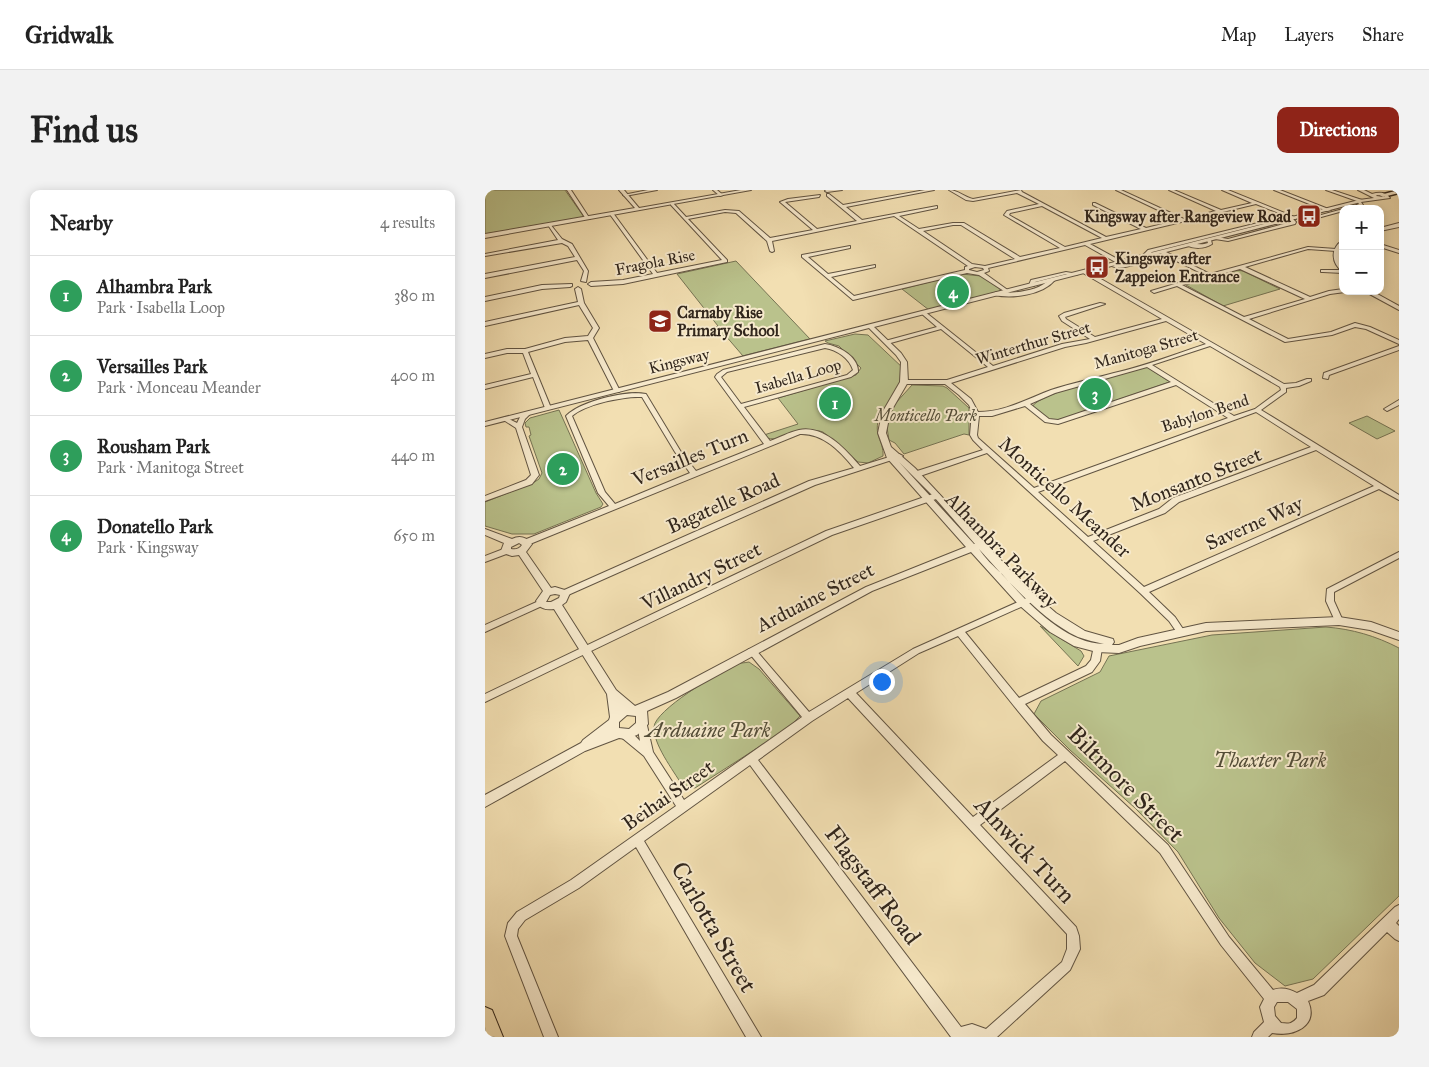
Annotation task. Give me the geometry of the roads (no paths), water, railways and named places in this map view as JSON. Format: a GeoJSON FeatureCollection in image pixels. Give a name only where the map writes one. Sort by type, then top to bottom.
{"type":"FeatureCollection","features":[{"type":"Feature","properties":{"kind":"main road","name":"Kingsway"},"geometry":{"type":"LineString","coordinates":[[1387,198],[1399,192]]}},
{"type":"Feature","properties":{"kind":"main road"},"geometry":{"type":"LineString","coordinates":[[485,1017],[492,1037]]}},
{"type":"Feature","properties":{"kind":"street"},"geometry":{"type":"LineString","coordinates":[[569,190],[588,218]]}},
{"type":"Feature","properties":{"kind":"street"},"geometry":{"type":"LineString","coordinates":[[621,190],[638,209]]}},
{"type":"Feature","properties":{"kind":"street"},"geometry":{"type":"LineString","coordinates":[[625,195],[655,190]]}},
{"type":"Feature","properties":{"kind":"street"},"geometry":{"type":"LineString","coordinates":[[715,190],[721,195]]}},
{"type":"Feature","properties":{"kind":"street"},"geometry":{"type":"LineString","coordinates":[[485,236],[749,190]]}},
{"type":"Feature","properties":{"kind":"street"},"geometry":{"type":"LineString","coordinates":[[817,231],[783,204],[788,200],[841,190]]}},
{"type":"Feature","properties":{"kind":"street"},"geometry":{"type":"LineString","coordinates":[[841,207],[932,190]]}},
{"type":"Feature","properties":{"kind":"street"},"geometry":{"type":"LineString","coordinates":[[951,190],[970,199],[1023,190]]}},
{"type":"Feature","properties":{"kind":"street"},"geometry":{"type":"LineString","coordinates":[[992,190],[999,195]]}},
{"type":"Feature","properties":{"kind":"street"},"geometry":{"type":"LineString","coordinates":[[1118,190],[1184,220]]}},
{"type":"Feature","properties":{"kind":"street"},"geometry":{"type":"LineString","coordinates":[[1171,190],[1221,211]]}},
{"type":"Feature","properties":{"kind":"street"},"geometry":{"type":"LineString","coordinates":[[1224,190],[1295,218]]}},
{"type":"Feature","properties":{"kind":"street"},"geometry":{"type":"LineString","coordinates":[[1276,190],[1329,210]]}},
{"type":"Feature","properties":{"kind":"street"},"geometry":{"type":"LineString","coordinates":[[1328,190],[1360,202]]}},
{"type":"Feature","properties":{"kind":"street"},"geometry":{"type":"LineString","coordinates":[[1361,190],[1372,196]]}},
{"type":"Feature","properties":{"kind":"street"},"geometry":{"type":"LineString","coordinates":[[1017,191],[1105,238]]}},
{"type":"Feature","properties":{"kind":"street"},"geometry":{"type":"LineString","coordinates":[[822,193],[861,222]]}},
{"type":"Feature","properties":{"kind":"street","name":"Kingsway"},"geometry":{"type":"LineString","coordinates":[[485,424],[1329,210],[1360,202],[1372,196],[1387,198]]}},
{"type":"Feature","properties":{"kind":"street"},"geometry":{"type":"LineString","coordinates":[[895,215],[971,266],[985,267],[1256,203]]}},
{"type":"Feature","properties":{"kind":"street"},"geometry":{"type":"LineString","coordinates":[[672,204],[687,218],[735,211],[769,240],[773,251]]}},
{"type":"Feature","properties":{"kind":"street"},"geometry":{"type":"LineString","coordinates":[[1094,204],[1145,229]]}},
{"type":"Feature","properties":{"kind":"street"},"geometry":{"type":"LineString","coordinates":[[1042,205],[1009,212],[1006,215],[1064,248]]}},
{"type":"Feature","properties":{"kind":"street"},"geometry":{"type":"LineString","coordinates":[[769,240],[935,208]]}},
{"type":"Feature","properties":{"kind":"street","name":"Kingsway"},"geometry":{"type":"LineString","coordinates":[[1295,218],[1314,218],[1339,211]]}},
{"type":"Feature","properties":{"kind":"street"},"geometry":{"type":"LineString","coordinates":[[611,214],[657,275]]}},
{"type":"Feature","properties":{"kind":"street","name":"Fragola Rise"},"geometry":{"type":"LineString","coordinates":[[591,284],[623,282],[725,261],[687,218]]}},
{"type":"Feature","properties":{"kind":"street","name":"Kingsway"},"geometry":{"type":"LineString","coordinates":[[1217,238],[1228,240],[1293,223],[1295,218]]}},
{"type":"Feature","properties":{"kind":"street","name":"Kingsway"},"geometry":{"type":"LineString","coordinates":[[1143,257],[1150,251],[1262,223],[1278,223]]}},
{"type":"Feature","properties":{"kind":"street"},"geometry":{"type":"LineString","coordinates":[[550,224],[560,240],[570,245],[578,258],[586,272],[584,281]]}},
{"type":"Feature","properties":{"kind":"street"},"geometry":{"type":"LineString","coordinates":[[918,231],[962,224],[1019,259]]}},
{"type":"Feature","properties":{"kind":"street"},"geometry":{"type":"LineString","coordinates":[[1384,229],[1398,226]]}},
{"type":"Feature","properties":{"kind":"street"},"geometry":{"type":"LineString","coordinates":[[485,256],[563,241]]}},
{"type":"Feature","properties":{"kind":"street"},"geometry":{"type":"LineString","coordinates":[[1085,243],[1121,263]]}},
{"type":"Feature","properties":{"kind":"street"},"geometry":{"type":"LineString","coordinates":[[1384,246],[1399,252]]}},
{"type":"Feature","properties":{"kind":"street"},"geometry":{"type":"LineString","coordinates":[[848,247],[804,256],[853,298],[967,271],[980,273],[987,271],[985,267]]}},
{"type":"Feature","properties":{"kind":"street"},"geometry":{"type":"LineString","coordinates":[[1339,247],[1335,261],[1339,266]]}},
{"type":"Feature","properties":{"kind":"street"},"geometry":{"type":"LineString","coordinates":[[1154,291],[1308,248],[1337,250]]}},
{"type":"Feature","properties":{"kind":"street"},"geometry":{"type":"LineString","coordinates":[[1162,252],[1208,275]]}},
{"type":"Feature","properties":{"kind":"street"},"geometry":{"type":"LineString","coordinates":[[485,276],[578,258]]}},
{"type":"Feature","properties":{"kind":"street","name":"Kingsway"},"geometry":{"type":"LineString","coordinates":[[1111,265],[1133,264],[1136,262],[1136,259]]}},
{"type":"Feature","properties":{"kind":"street"},"geometry":{"type":"LineString","coordinates":[[828,276],[873,266]]}},
{"type":"Feature","properties":{"kind":"street"},"geometry":{"type":"LineString","coordinates":[[967,271],[967,268],[971,266]]}},
{"type":"Feature","properties":{"kind":"street"},"geometry":{"type":"LineString","coordinates":[[1240,267],[1310,300]]}},
{"type":"Feature","properties":{"kind":"street"},"geometry":{"type":"LineString","coordinates":[[1323,271],[1339,271]]}},
{"type":"Feature","properties":{"kind":"street"},"geometry":{"type":"LineString","coordinates":[[1085,272],[1283,386],[1297,385],[1309,380]]}},
{"type":"Feature","properties":{"kind":"street"},"geometry":{"type":"LineString","coordinates":[[980,273],[1007,292]]}},
{"type":"Feature","properties":{"kind":"street","name":"Kingsway"},"geometry":{"type":"LineString","coordinates":[[1032,285],[1033,282],[1041,279],[1067,273],[1076,274]]}},
{"type":"Feature","properties":{"kind":"street","name":"Kingsway"},"geometry":{"type":"LineString","coordinates":[[996,294],[1008,296],[1047,286],[1052,280]]}},
{"type":"Feature","properties":{"kind":"street"},"geometry":{"type":"LineString","coordinates":[[485,299],[542,287],[570,285],[584,281],[591,284]]}},
{"type":"Feature","properties":{"kind":"street"},"geometry":{"type":"LineString","coordinates":[[570,285],[572,288],[578,289],[591,284]]}},
{"type":"Feature","properties":{"kind":"street"},"geometry":{"type":"LineString","coordinates":[[1177,284],[1287,341],[1332,333],[1355,324],[1399,342]]}},
{"type":"Feature","properties":{"kind":"street"},"geometry":{"type":"LineString","coordinates":[[578,289],[581,303],[596,328],[590,338]]}},
{"type":"Feature","properties":{"kind":"street"},"geometry":{"type":"LineString","coordinates":[[1243,319],[1339,292]]}},
{"type":"Feature","properties":{"kind":"street"},"geometry":{"type":"LineString","coordinates":[[1375,295],[1399,308]]}},
{"type":"Feature","properties":{"kind":"street"},"geometry":{"type":"LineString","coordinates":[[485,324],[581,303]]}},
{"type":"Feature","properties":{"kind":"street"},"geometry":{"type":"LineString","coordinates":[[1094,339],[1064,320],[1063,316],[1101,304]]}},
{"type":"Feature","properties":{"kind":"street"},"geometry":{"type":"LineString","coordinates":[[924,313],[991,366]]}},
{"type":"Feature","properties":{"kind":"street","name":"Winterthur Street"},"geometry":{"type":"LineString","coordinates":[[904,382],[947,382],[977,373],[991,366],[1064,345],[1168,319]]}},
{"type":"Feature","properties":{"kind":"street"},"geometry":{"type":"LineString","coordinates":[[887,342],[942,327]]}},
{"type":"Feature","properties":{"kind":"street"},"geometry":{"type":"LineString","coordinates":[[867,328],[887,342],[899,354],[904,362],[904,382]]}},
{"type":"Feature","properties":{"kind":"street"},"geometry":{"type":"LineString","coordinates":[[867,328],[904,369]]}},
{"type":"Feature","properties":{"kind":"street"},"geometry":{"type":"LineString","coordinates":[[485,356],[507,351],[525,351],[565,340],[590,338]]}},
{"type":"Feature","properties":{"kind":"street"},"geometry":{"type":"LineString","coordinates":[[590,338],[617,391]]}},
{"type":"Feature","properties":{"kind":"street","name":"Manitoga Street"},"geometry":{"type":"LineString","coordinates":[[975,414],[992,414],[1026,404],[1062,389],[1148,365],[1212,344]]}},
{"type":"Feature","properties":{"kind":"street","name":"Isabella Loop"},"geometry":{"type":"LineString","coordinates":[[718,377],[725,370],[825,346],[837,348],[856,369],[849,376],[741,406]]}},
{"type":"Feature","properties":{"kind":"street"},"geometry":{"type":"LineString","coordinates":[[1326,378],[1326,374],[1399,348]]}},
{"type":"Feature","properties":{"kind":"street"},"geometry":{"type":"LineString","coordinates":[[525,351],[548,408]]}},
{"type":"Feature","properties":{"kind":"street"},"geometry":{"type":"LineString","coordinates":[[1148,365],[1232,418]]}},
{"type":"Feature","properties":{"kind":"street"},"geometry":{"type":"LineString","coordinates":[[485,387],[535,375]]}},
{"type":"Feature","properties":{"kind":"street"},"geometry":{"type":"LineString","coordinates":[[718,377],[768,444]]}},
{"type":"Feature","properties":{"kind":"street","name":"Alhambra Parkway"},"geometry":{"type":"LineString","coordinates":[[904,382],[886,412],[882,433],[893,454],[927,500],[1022,603],[1054,629],[1078,643],[1097,648],[1119,649],[1137,642],[1212,626],[1339,621],[1371,626],[1399,636]]}},
{"type":"Feature","properties":{"kind":"street"},"geometry":{"type":"LineString","coordinates":[[947,382],[970,403],[975,410],[975,414]]}},
{"type":"Feature","properties":{"kind":"street"},"geometry":{"type":"LineString","coordinates":[[1026,404],[1047,421],[1054,423],[1176,383]]}},
{"type":"Feature","properties":{"kind":"street"},"geometry":{"type":"LineString","coordinates":[[1257,410],[1284,391],[1283,386]]}},
{"type":"Feature","properties":{"kind":"street"},"geometry":{"type":"LineString","coordinates":[[614,507],[602,492],[569,416],[576,409],[637,394],[647,398],[678,452],[695,474]]}},
{"type":"Feature","properties":{"kind":"street"},"geometry":{"type":"LineString","coordinates":[[1387,410],[1399,402]]}},
{"type":"Feature","properties":{"kind":"street","name":"Babylon Bend"},"geometry":{"type":"LineString","coordinates":[[1034,491],[1257,410],[1399,498]]}},
{"type":"Feature","properties":{"kind":"street"},"geometry":{"type":"LineString","coordinates":[[485,499],[529,482],[534,478],[535,472],[519,428],[522,418],[527,414]]}},
{"type":"Feature","properties":{"kind":"street","name":"Monticello Meander"},"geometry":{"type":"LineString","coordinates":[[975,414],[973,436],[987,451],[1088,540],[1173,620],[1181,632]]}},
{"type":"Feature","properties":{"kind":"street"},"geometry":{"type":"LineString","coordinates":[[505,419],[519,428]]}},
{"type":"Feature","properties":{"kind":"street","name":"Versailles Turn"},"geometry":{"type":"LineString","coordinates":[[511,542],[520,540],[527,542],[799,432],[813,431],[819,433],[848,455],[858,468]]}},
{"type":"Feature","properties":{"kind":"street","name":"Monsanto Street"},"geometry":{"type":"LineString","coordinates":[[1088,540],[1162,511],[1176,500],[1317,447]]}},
{"type":"Feature","properties":{"kind":"street"},"geometry":{"type":"LineString","coordinates":[[917,474],[987,451]]}},
{"type":"Feature","properties":{"kind":"street","name":"Alhambra Parkway"},"geometry":{"type":"LineString","coordinates":[[893,454],[917,474],[1033,599],[1058,619],[1085,636],[1098,641],[1137,642]]}},
{"type":"Feature","properties":{"kind":"street","name":"Bagatelle Road"},"geometry":{"type":"LineString","coordinates":[[565,593],[811,483],[858,468],[893,454]]}},
{"type":"Feature","properties":{"kind":"street","name":"Saverne Way"},"geometry":{"type":"LineString","coordinates":[[1143,592],[1379,486]]}},
{"type":"Feature","properties":{"kind":"street","name":"Villandry Street"},"geometry":{"type":"LineString","coordinates":[[485,698],[829,534],[936,496]]}},
{"type":"Feature","properties":{"kind":"street"},"geometry":{"type":"LineString","coordinates":[[485,532],[511,542],[507,545],[506,551]]}},
{"type":"Feature","properties":{"kind":"street"},"geometry":{"type":"LineString","coordinates":[[485,559],[506,551],[514,553],[521,551],[527,546],[527,542]]}},
{"type":"Feature","properties":{"kind":"street","name":"Arduaine Street"},"geometry":{"type":"LineString","coordinates":[[639,715],[752,651],[869,589],[981,545]]}},
{"type":"Feature","properties":{"kind":"street"},"geometry":{"type":"LineString","coordinates":[[521,551],[549,592]]}},
{"type":"Feature","properties":{"kind":"street"},"geometry":{"type":"LineString","coordinates":[[1339,621],[1331,601],[1330,591],[1399,555]]}},
{"type":"Feature","properties":{"kind":"street"},"geometry":{"type":"LineString","coordinates":[[559,590],[565,593],[563,600],[557,605],[546,606],[541,603],[541,598],[549,592],[559,590]]}},
{"type":"Feature","properties":{"kind":"street","name":"Beihai Street"},"geometry":{"type":"LineString","coordinates":[[512,927],[521,916],[575,884],[637,838],[752,760],[808,718],[849,692],[916,651],[1033,599]]}},
{"type":"Feature","properties":{"kind":"street"},"geometry":{"type":"LineString","coordinates":[[485,629],[541,603]]}},
{"type":"Feature","properties":{"kind":"street"},"geometry":{"type":"LineString","coordinates":[[557,605],[611,693],[618,727],[649,753],[683,806]]}},
{"type":"Feature","properties":{"kind":"street","name":"Biltmore Street"},"geometry":{"type":"LineString","coordinates":[[959,632],[1017,703],[1065,756],[1164,848],[1225,941],[1271,998]]}},
{"type":"Feature","properties":{"kind":"street"},"geometry":{"type":"LineString","coordinates":[[1017,703],[1089,670],[1095,661],[1097,648]]}},
{"type":"Feature","properties":{"kind":"street"},"geometry":{"type":"LineString","coordinates":[[752,651],[808,718]]}},
{"type":"Feature","properties":{"kind":"street","name":"Alnwick Turn"},"geometry":{"type":"LineString","coordinates":[[849,692],[1071,931],[1075,943],[1074,954],[1066,966],[987,1037]]}},
{"type":"Feature","properties":{"kind":"street"},"geometry":{"type":"LineString","coordinates":[[611,693],[639,715],[649,753]]}},
{"type":"Feature","properties":{"kind":"street"},"geometry":{"type":"LineString","coordinates":[[485,801],[639,715]]}},
{"type":"Feature","properties":{"kind":"street"},"geometry":{"type":"LineString","coordinates":[[618,727],[632,733],[639,715]]}},
{"type":"Feature","properties":{"kind":"street"},"geometry":{"type":"LineString","coordinates":[[973,824],[1065,756]]}},
{"type":"Feature","properties":{"kind":"street","name":"Flagstaff Road"},"geometry":{"type":"LineString","coordinates":[[752,760],[959,1036]]}},
{"type":"Feature","properties":{"kind":"street","name":"Carlotta Street"},"geometry":{"type":"LineString","coordinates":[[637,838],[754,1037]]}},
{"type":"Feature","properties":{"kind":"street"},"geometry":{"type":"LineString","coordinates":[[1295,1000],[1319,990],[1399,911]]}},
{"type":"Feature","properties":{"kind":"street"},"geometry":{"type":"LineString","coordinates":[[1387,923],[1399,935]]}},
{"type":"Feature","properties":{"kind":"street"},"geometry":{"type":"LineString","coordinates":[[512,927],[511,936],[551,1037]]}},
{"type":"Feature","properties":{"kind":"street"},"geometry":{"type":"LineString","coordinates":[[1282,994],[1295,1000],[1300,1005],[1305,1017],[1303,1034],[1290,1035],[1283,1033],[1272,1024],[1267,1012],[1271,998],[1282,994]]}},
{"type":"Feature","properties":{"kind":"street"},"geometry":{"type":"LineString","coordinates":[[1259,1037],[1272,1024]]}},
{"type":"Feature","properties":{"kind":"street"},"geometry":{"type":"LineString","coordinates":[[959,1036],[970,1030],[987,1037]]}},
{"type":"Feature","properties":{"kind":"place","name":"Kingsway after Rangeview Road"},"geometry":{"type":"Point","coordinates":[1309,216]}},
{"type":"Feature","properties":{"kind":"place","name":"Kingsway after Zappeion Entrance"},"geometry":{"type":"Point","coordinates":[1097,267]}},
{"type":"Feature","properties":{"kind":"place","name":"Donatello Park"},"geometry":{"type":"Point","coordinates":[953,292]}},
{"type":"Feature","properties":{"kind":"place","name":"Carnaby Rise Primary School"},"geometry":{"type":"Point","coordinates":[660,321]}},
{"type":"Feature","properties":{"kind":"place","name":"Rousham Park"},"geometry":{"type":"Point","coordinates":[1095,394]}},
{"type":"Feature","properties":{"kind":"place","name":"Alhambra Park"},"geometry":{"type":"Point","coordinates":[835,403]}},
{"type":"Feature","properties":{"kind":"place","name":"Versailles Park"},"geometry":{"type":"Point","coordinates":[563,469]}},
{"type":"Feature","properties":{"kind":"park label","name":"Monticello Park"},"geometry":{"type":"Point","coordinates":[926,415]}},
{"type":"Feature","properties":{"kind":"park label","name":"Arduaine Park"},"geometry":{"type":"Point","coordinates":[708,730]}},
{"type":"Feature","properties":{"kind":"park label","name":"Thaxter Park"},"geometry":{"type":"Point","coordinates":[1270,760]}}]}
